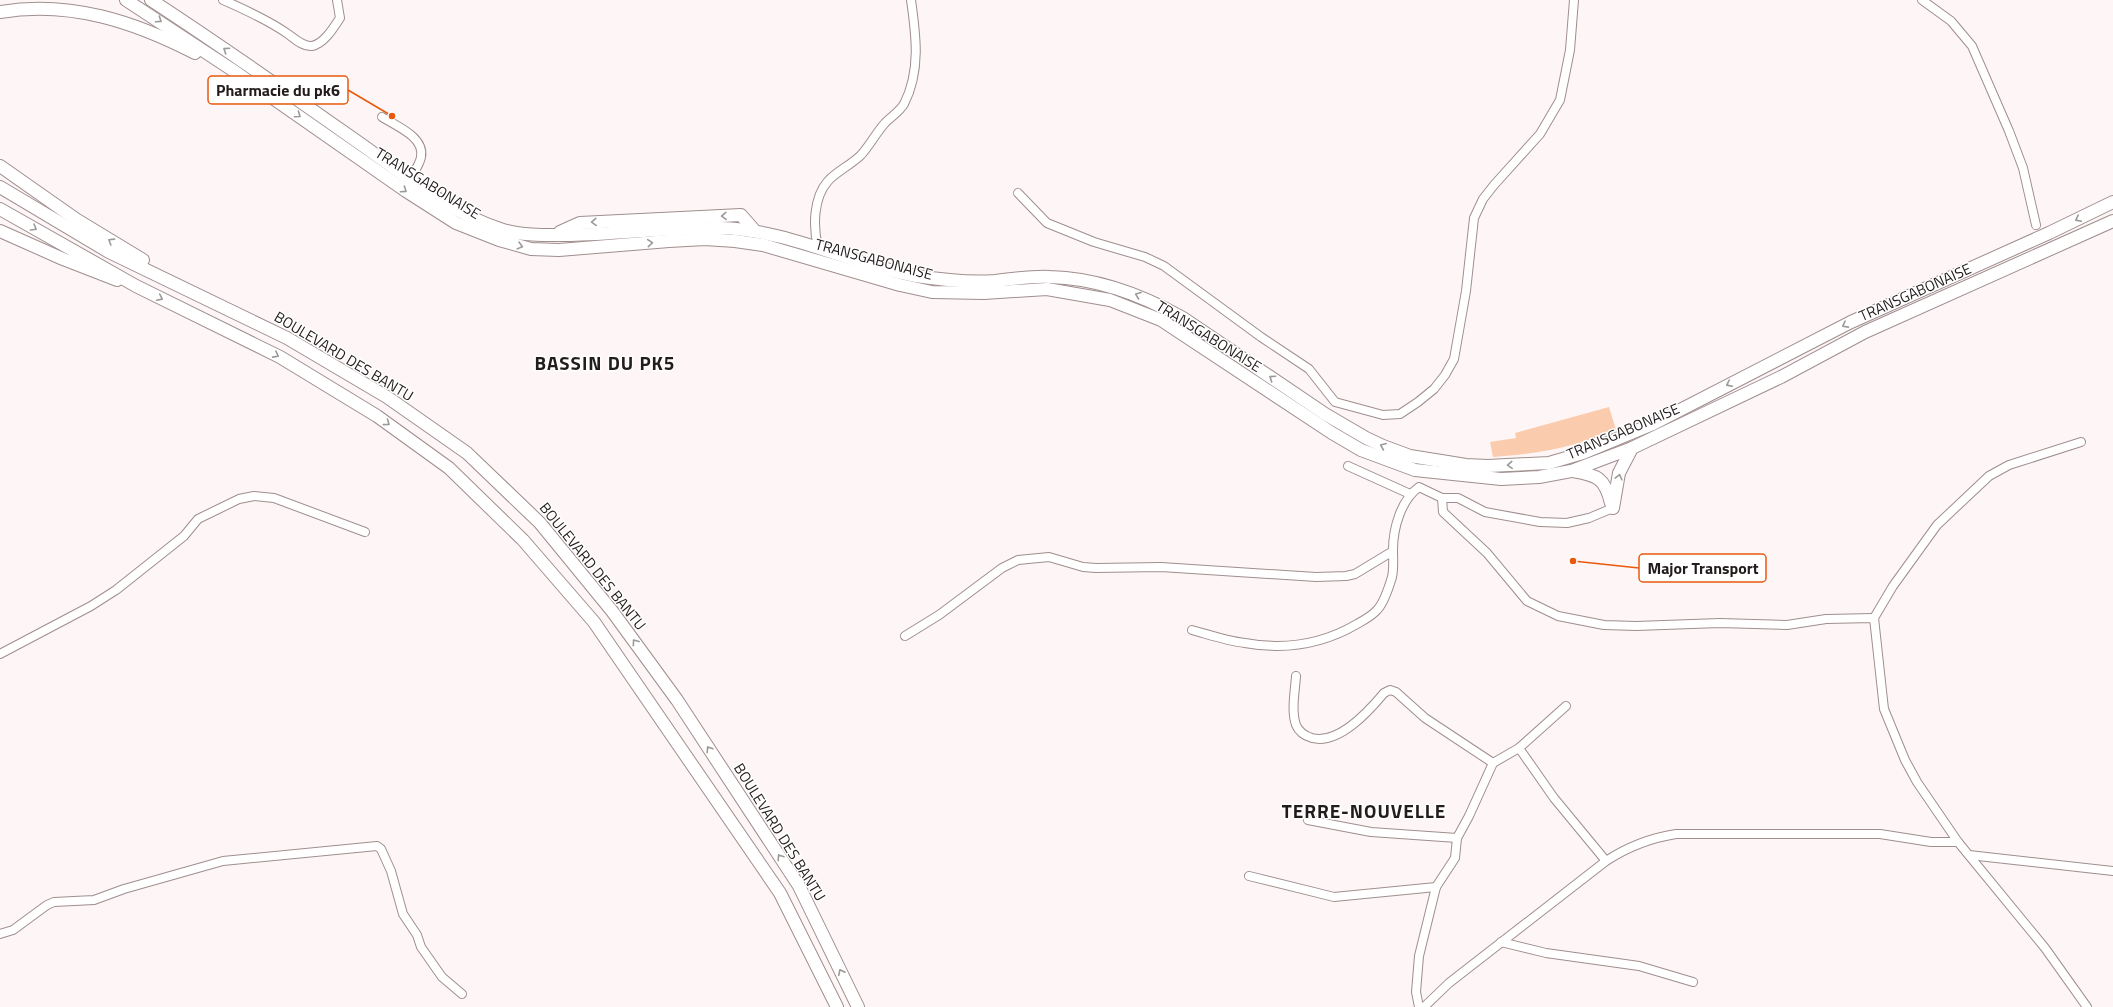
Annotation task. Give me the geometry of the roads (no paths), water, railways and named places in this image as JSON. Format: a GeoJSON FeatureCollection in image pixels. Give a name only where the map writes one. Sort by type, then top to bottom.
{"type":"FeatureCollection","features":[{"type":"Feature","properties":{"kind":"highway","name":"TRANSGABONAISE"},"geometry":{"type":"LineString","coordinates":[[126,0],[218,60],[412,195],[456,222],[499,240],[531,249],[559,250],[705,239],[735,241],[763,245],[900,285],[932,292],[984,293],[1047,289],[1090,295],[1133,308],[1161,320],[1332,433],[1380,458],[1415,470],[1501,479],[1539,477],[1572,471],[1632,448],[1781,377],[1865,332],[2113,220]]}},
{"type":"Feature","properties":{"kind":"highway","name":"TRANSGABONAISE"},"geometry":{"type":"LineString","coordinates":[[151,0],[277,85],[445,202],[476,220],[504,230],[526,234],[556,235],[700,228],[755,231],[818,247],[898,272],[931,278],[978,281],[1048,277],[1068,278],[1109,286],[1139,295],[1183,318],[1325,414],[1366,438],[1410,456],[1466,465],[1488,466],[1549,463],[1583,453],[1653,424],[1851,322],[2113,202]]}},
{"type":"Feature","properties":{"kind":"highway"},"geometry":{"type":"LineString","coordinates":[[0,12],[28,5],[51,2],[72,3],[94,7],[140,24],[204,57],[218,60]]}},
{"type":"Feature","properties":{"kind":"highway"},"geometry":{"type":"LineString","coordinates":[[0,166],[70,216],[179,284]]}},
{"type":"Feature","properties":{"kind":"highway","name":"BOULEVARD DES BANTU"},"geometry":{"type":"LineString","coordinates":[[0,187],[109,252],[179,284],[287,338],[387,397],[467,453],[540,523],[612,611],[677,700],[795,879],[858,1007]]}},
{"type":"Feature","properties":{"kind":"highway"},"geometry":{"type":"LineString","coordinates":[[0,209],[136,286],[280,357],[377,416],[449,468],[523,540],[594,622],[780,893],[837,1007]]}},
{"type":"Feature","properties":{"kind":"highway"},"geometry":{"type":"LineString","coordinates":[[0,231],[103,277],[136,286]]}},
{"type":"Feature","properties":{"kind":"highway"},"geometry":{"type":"LineString","coordinates":[[1613,508],[1620,470],[1632,448]]}},
{"type":"Feature","properties":{"kind":"highway"},"geometry":{"type":"LineString","coordinates":[[1572,471],[1586,473],[1601,480],[1608,489],[1613,508]]}},
{"type":"Feature","properties":{"kind":"street"},"geometry":{"type":"LineString","coordinates":[[223,0],[262,18],[306,46],[313,46],[320,43],[340,18],[338,0]]}},
{"type":"Feature","properties":{"kind":"street"},"geometry":{"type":"LineString","coordinates":[[818,247],[815,235],[818,197],[827,181],[861,155],[884,125],[903,105],[911,85],[917,55],[917,38],[912,0]]}},
{"type":"Feature","properties":{"kind":"street"},"geometry":{"type":"LineString","coordinates":[[1018,193],[1047,223],[1094,242],[1145,257],[1164,266],[1261,337],[1308,369],[1335,402],[1383,415],[1400,414],[1418,402],[1445,375],[1454,359],[1466,291],[1474,218],[1483,199],[1502,174],[1540,134],[1560,100],[1570,50],[1574,0]]}},
{"type":"Feature","properties":{"kind":"street"},"geometry":{"type":"LineString","coordinates":[[1922,0],[1951,20],[1972,46],[2009,131],[2023,168],[2036,225]]}},
{"type":"Feature","properties":{"kind":"street"},"geometry":{"type":"LineString","coordinates":[[382,117],[416,139],[420,144],[421,158],[410,179]]}},
{"type":"Feature","properties":{"kind":"street"},"geometry":{"type":"LineString","coordinates":[[1325,414],[1335,402]]}},
{"type":"Feature","properties":{"kind":"street"},"geometry":{"type":"LineString","coordinates":[[2081,442],[2009,465],[1989,476],[1937,525],[1893,586],[1874,618],[1882,674],[1881,692],[1884,709],[1891,729],[1917,782],[1958,842],[2045,948],[2087,1007]]}},
{"type":"Feature","properties":{"kind":"street"},"geometry":{"type":"LineString","coordinates":[[1348,466],[1410,494]]}},
{"type":"Feature","properties":{"kind":"street"},"geometry":{"type":"LineString","coordinates":[[1192,630],[1246,644],[1290,645],[1320,641],[1346,630],[1378,610],[1392,576],[1393,551],[1397,523],[1410,494],[1419,487],[1442,498],[1458,498],[1485,512],[1540,522],[1567,523],[1589,518],[1613,508]]}},
{"type":"Feature","properties":{"kind":"street"},"geometry":{"type":"LineString","coordinates":[[0,654],[97,602],[116,590],[184,536],[198,519],[239,499],[254,496],[274,498],[365,532]]}},
{"type":"Feature","properties":{"kind":"street"},"geometry":{"type":"LineString","coordinates":[[1442,498],[1443,512],[1487,553],[1517,591],[1527,601],[1558,616],[1604,625],[1636,626],[1720,623],[1787,625],[1826,619],[1874,618]]}},
{"type":"Feature","properties":{"kind":"street"},"geometry":{"type":"LineString","coordinates":[[905,636],[939,615],[1002,568],[1024,559],[1048,557],[1083,567],[1096,568],[1161,567],[1316,577],[1346,576],[1355,574],[1393,551]]}},
{"type":"Feature","properties":{"kind":"street"},"geometry":{"type":"LineString","coordinates":[[1296,676],[1294,713],[1296,726],[1301,733],[1308,737],[1318,740],[1330,738],[1346,730],[1384,693],[1390,690],[1396,692],[1425,718],[1493,763]]}},
{"type":"Feature","properties":{"kind":"street"},"geometry":{"type":"LineString","coordinates":[[1419,1007],[1416,992],[1419,956],[1436,887],[1455,858],[1457,838],[1470,816],[1493,763],[1519,748],[1566,706]]}},
{"type":"Feature","properties":{"kind":"street"},"geometry":{"type":"LineString","coordinates":[[1519,748],[1554,798],[1606,861]]}},
{"type":"Feature","properties":{"kind":"street"},"geometry":{"type":"LineString","coordinates":[[1308,820],[1371,832],[1457,838]]}},
{"type":"Feature","properties":{"kind":"street"},"geometry":{"type":"LineString","coordinates":[[1424,1007],[1449,983],[1606,861],[1625,848],[1642,842],[1676,834],[1880,834],[1931,842],[1958,842]]}},
{"type":"Feature","properties":{"kind":"street"},"geometry":{"type":"LineString","coordinates":[[0,934],[13,930],[47,905],[54,902],[94,900],[223,861],[377,846],[381,849],[391,872],[403,914],[417,935],[421,947],[442,977],[462,994]]}},
{"type":"Feature","properties":{"kind":"street"},"geometry":{"type":"LineString","coordinates":[[1969,855],[2113,871]]}},
{"type":"Feature","properties":{"kind":"street"},"geometry":{"type":"LineString","coordinates":[[1248,876],[1334,897],[1436,887]]}},
{"type":"Feature","properties":{"kind":"street"},"geometry":{"type":"LineString","coordinates":[[1501,942],[1546,953],[1639,966],[1693,982]]}},
{"type":"Feature","properties":{"kind":"place","name":"Pharmacie du pk6"},"geometry":{"type":"Point","coordinates":[392,116]}},
{"type":"Feature","properties":{"kind":"place","name":"Major Transport"},"geometry":{"type":"Point","coordinates":[1573,561]}},
{"type":"Feature","properties":{"kind":"district","name":"BASSIN DU PK5"},"geometry":{"type":"Point","coordinates":[605,362]}},
{"type":"Feature","properties":{"kind":"district","name":"TERRE-NOUVELLE"},"geometry":{"type":"Point","coordinates":[1364,810]}}]}
